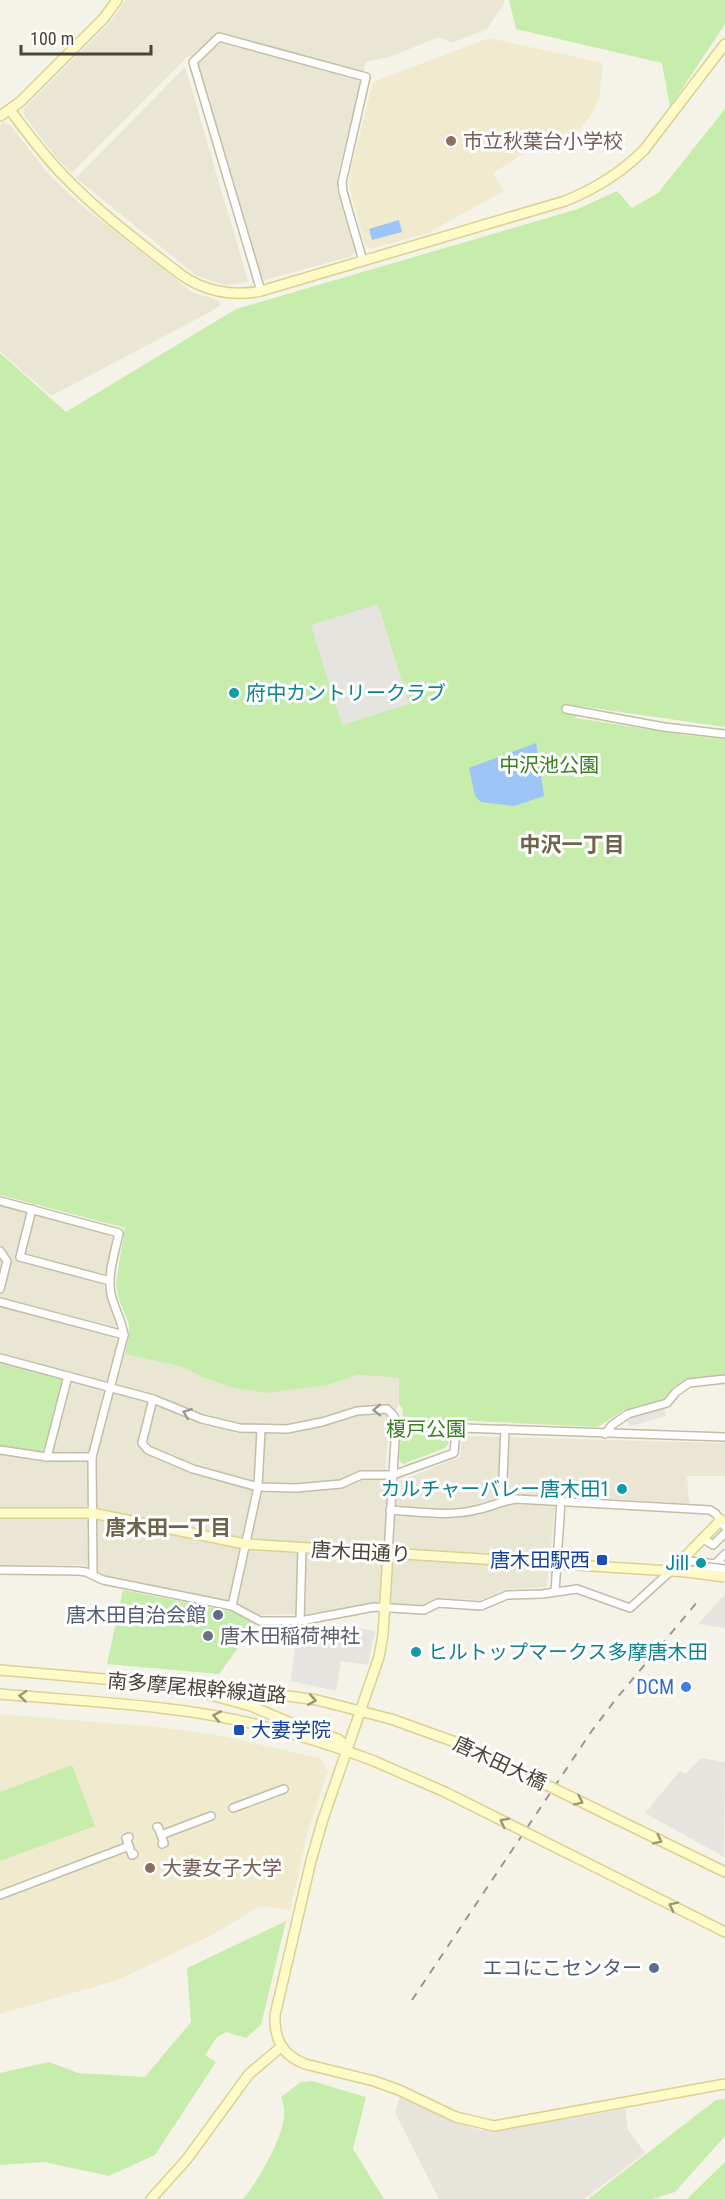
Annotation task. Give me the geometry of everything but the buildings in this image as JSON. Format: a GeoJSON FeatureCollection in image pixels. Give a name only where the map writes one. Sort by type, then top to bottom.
{"type":"FeatureCollection","features":[{"type":"Feature","properties":{"kind":"street"},"geometry":{"type":"LineString","coordinates":[[0,116],[20,102],[104,18],[117,0]]}},
{"type":"Feature","properties":{"kind":"street"},"geometry":{"type":"LineString","coordinates":[[261,291],[193,62],[219,37],[366,77],[342,182],[363,261]]}},
{"type":"Feature","properties":{"kind":"street"},"geometry":{"type":"LineString","coordinates":[[10,110],[45,155],[88,200],[186,278],[200,286],[226,293],[247,293],[261,291],[565,201],[600,185],[632,162],[656,137],[725,44]]}},
{"type":"Feature","properties":{"kind":"street"},"geometry":{"type":"LineString","coordinates":[[566,709],[591,715],[725,734]]}},
{"type":"Feature","properties":{"kind":"street"},"geometry":{"type":"LineString","coordinates":[[0,1201],[119,1233],[110,1281],[111,1296],[122,1322],[124,1335],[92,1457],[93,1575]]}},
{"type":"Feature","properties":{"kind":"street"},"geometry":{"type":"LineString","coordinates":[[32,1209],[20,1257],[110,1281]]}},
{"type":"Feature","properties":{"kind":"street"},"geometry":{"type":"LineString","coordinates":[[0,1251],[7,1261],[0,1289]]}},
{"type":"Feature","properties":{"kind":"street"},"geometry":{"type":"LineString","coordinates":[[0,1302],[124,1335]]}},
{"type":"Feature","properties":{"kind":"street"},"geometry":{"type":"LineString","coordinates":[[0,1358],[153,1399],[222,1425],[261,1430],[287,1429],[322,1422],[357,1411],[387,1409],[394,1416],[386,1607],[379,1657],[323,1819],[311,1861],[275,2015],[276,2035],[280,2047],[305,2064],[374,2081],[399,2090],[456,2117],[494,2126],[725,2084]]}},
{"type":"Feature","properties":{"kind":"street"},"geometry":{"type":"LineString","coordinates":[[47,1457],[68,1376]]}},
{"type":"Feature","properties":{"kind":"street"},"geometry":{"type":"LineString","coordinates":[[604,1434],[628,1414],[667,1403],[676,1392],[689,1383],[725,1379]]}},
{"type":"Feature","properties":{"kind":"street"},"geometry":{"type":"LineString","coordinates":[[153,1399],[142,1443],[148,1450],[193,1469],[258,1486],[296,1488],[341,1484],[361,1475],[393,1475],[454,1452],[456,1431],[462,1428],[725,1437]]}},
{"type":"Feature","properties":{"kind":"street"},"geometry":{"type":"LineString","coordinates":[[502,1501],[505,1429]]}},
{"type":"Feature","properties":{"kind":"street"},"geometry":{"type":"LineString","coordinates":[[232,1606],[258,1486],[261,1430]]}},
{"type":"Feature","properties":{"kind":"street"},"geometry":{"type":"LineString","coordinates":[[0,1450],[47,1457],[92,1457]]}},
{"type":"Feature","properties":{"kind":"street"},"geometry":{"type":"LineString","coordinates":[[0,1570],[78,1571],[103,1580],[232,1606],[260,1621],[300,1621],[374,1607],[424,1610],[438,1603],[481,1606],[507,1595],[576,1589],[630,1608],[685,1567],[702,1538],[724,1521],[710,1510],[516,1499],[479,1509],[442,1514],[390,1510]]}},
{"type":"Feature","properties":{"kind":"street"},"geometry":{"type":"LineString","coordinates":[[555,1592],[561,1502]]}},
{"type":"Feature","properties":{"kind":"street","name":"唐木田通り"},"geometry":{"type":"LineString","coordinates":[[0,1513],[92,1513],[245,1544],[557,1563],[685,1567],[725,1577]]}},
{"type":"Feature","properties":{"kind":"street"},"geometry":{"type":"LineString","coordinates":[[702,1538],[713,1545],[725,1533]]}},
{"type":"Feature","properties":{"kind":"street"},"geometry":{"type":"LineString","coordinates":[[300,1621],[302,1548]]}},
{"type":"Feature","properties":{"kind":"street"},"geometry":{"type":"LineString","coordinates":[[715,1564],[725,1554]]}},
{"type":"Feature","properties":{"kind":"street"},"geometry":{"type":"LineString","coordinates":[[685,1567],[715,1564],[725,1567]]}},
{"type":"Feature","properties":{"kind":"street"},"geometry":{"type":"LineString","coordinates":[[685,1567],[725,1567]]}},
{"type":"Feature","properties":{"kind":"street","name":"南多摩尾根幹線道路"},"geometry":{"type":"LineString","coordinates":[[0,1670],[286,1696],[391,1719]]}},
{"type":"Feature","properties":{"kind":"street"},"geometry":{"type":"LineString","coordinates":[[170,1685],[260,1709],[300,1727],[338,1739],[345,1744],[347,1752]]}},
{"type":"Feature","properties":{"kind":"street","name":"南多摩尾根幹線道路"},"geometry":{"type":"LineString","coordinates":[[0,1694],[168,1708],[199,1713],[279,1731],[347,1752],[374,1761],[445,1792],[725,1932]]}},
{"type":"Feature","properties":{"kind":"street","name":"唐木田大橋"},"geometry":{"type":"LineString","coordinates":[[391,1719],[469,1747],[725,1872]]}},
{"type":"Feature","properties":{"kind":"street"},"geometry":{"type":"LineString","coordinates":[[233,1808],[284,1789]]}},
{"type":"Feature","properties":{"kind":"street"},"geometry":{"type":"LineString","coordinates":[[161,1835],[211,1816]]}},
{"type":"Feature","properties":{"kind":"street"},"geometry":{"type":"LineString","coordinates":[[157,1827],[164,1843],[162,1844]]}},
{"type":"Feature","properties":{"kind":"street"},"geometry":{"type":"LineString","coordinates":[[129,1837],[126,1838],[132,1855],[134,1854]]}},
{"type":"Feature","properties":{"kind":"street"},"geometry":{"type":"LineString","coordinates":[[0,1895],[129,1846]]}},
{"type":"Feature","properties":{"kind":"street"},"geometry":{"type":"LineString","coordinates":[[151,2199],[188,2159],[249,2074],[280,2047]]}},
{"type":"Feature","properties":{"kind":"shaded area"},"geometry":{"type":"Polygon","coordinates":[[[126,0],[504,0],[505,2],[487,29],[452,43],[439,37],[392,56],[366,62],[337,177],[337,192],[355,251],[352,256],[265,280],[261,277],[197,66],[198,62],[189,55],[72,173],[58,160],[24,115],[24,108],[110,22],[126,0]]]}},
{"type":"Feature","properties":{"kind":"shaded area","name":"市立秋葉台小学校"},"geometry":{"type":"Polygon","coordinates":[[[489,38],[603,63],[599,98],[593,112],[559,150],[551,136],[493,173],[504,191],[428,233],[371,249],[365,245],[349,185],[350,172],[373,82],[489,38]]]}},
{"type":"Feature","properties":{"kind":"shaded area"},"geometry":{"type":"Polygon","coordinates":[[[185,67],[248,281],[242,283],[225,285],[197,276],[76,178],[185,67]]]}},
{"type":"Feature","properties":{"kind":"shaded area"},"geometry":{"type":"Polygon","coordinates":[[[3,123],[10,125],[49,175],[82,206],[192,292],[217,300],[220,305],[51,396],[0,351],[0,126],[3,123]]]}},
{"type":"Feature","properties":{"kind":"shaded area"},"geometry":{"type":"Polygon","coordinates":[[[378,604],[409,704],[342,725],[311,625],[378,604]]]}},
{"type":"Feature","properties":{"kind":"shaded area"},"geometry":{"type":"Polygon","coordinates":[[[0,1205],[111,1235],[113,1242],[103,1284],[117,1324],[114,1338],[125,1354],[183,1367],[202,1377],[268,1393],[327,1385],[358,1375],[399,1378],[399,1404],[389,1422],[384,1487],[460,1457],[462,1439],[466,1436],[725,1443],[725,1476],[687,1476],[689,1504],[556,1495],[547,1587],[507,1589],[480,1600],[437,1598],[423,1605],[372,1603],[308,1614],[256,1615],[239,1604],[101,1576],[96,1570],[84,1565],[0,1565],[0,1205]]]}},
{"type":"Feature","properties":{"kind":"shaded area"},"geometry":{"type":"Polygon","coordinates":[[[664,1408],[666,1416],[630,1426],[627,1420],[664,1408]]]}},
{"type":"Feature","properties":{"kind":"shaded area"},"geometry":{"type":"Polygon","coordinates":[[[725,1594],[725,1628],[698,1624],[725,1594]]]}},
{"type":"Feature","properties":{"kind":"shaded area"},"geometry":{"type":"Polygon","coordinates":[[[342,1626],[375,1631],[368,1665],[341,1661],[336,1691],[291,1681],[297,1631],[317,1629],[340,1632],[342,1626]]]}},
{"type":"Feature","properties":{"kind":"shaded area","name":"大妻女子大学"},"geometry":{"type":"Polygon","coordinates":[[[0,1714],[159,1727],[222,1736],[320,1758],[328,1772],[308,1831],[290,1910],[260,1906],[214,1934],[118,1980],[0,2014],[0,1714]]]}},
{"type":"Feature","properties":{"kind":"shaded area"},"geometry":{"type":"Polygon","coordinates":[[[701,1758],[725,1762],[724,1857],[645,1813],[680,1771],[686,1774],[701,1758]]]}},
{"type":"Feature","properties":{"kind":"shaded area"},"geometry":{"type":"Polygon","coordinates":[[[400,2096],[457,2123],[480,2130],[495,2131],[625,2109],[628,2130],[645,2153],[584,2199],[439,2199],[395,2113],[400,2096]]]}},
{"type":"Feature","properties":{"kind":"green space"},"geometry":{"type":"Polygon","coordinates":[[[509,0],[725,0],[725,24],[670,107],[662,63],[516,29],[509,0]]]}},
{"type":"Feature","properties":{"kind":"green space","name":"府中カントリークラブ"},"geometry":{"type":"Polygon","coordinates":[[[725,109],[725,727],[579,706],[576,718],[725,739],[725,1374],[687,1379],[674,1387],[664,1399],[624,1410],[598,1427],[451,1420],[448,1444],[445,1448],[403,1464],[399,1460],[403,1409],[399,1404],[399,1378],[358,1375],[327,1385],[268,1393],[234,1388],[202,1377],[183,1367],[125,1354],[129,1325],[118,1297],[116,1282],[125,1228],[0,1195],[0,353],[66,412],[236,309],[578,209],[617,191],[632,208],[658,193],[725,109]]]}},
{"type":"Feature","properties":{"kind":"green space"},"geometry":{"type":"Polygon","coordinates":[[[0,1364],[63,1380],[45,1448],[40,1452],[0,1445],[0,1364]]]}},
{"type":"Feature","properties":{"kind":"green space"},"geometry":{"type":"Polygon","coordinates":[[[123,1590],[233,1612],[255,1624],[219,1674],[107,1664],[123,1590]]]}},
{"type":"Feature","properties":{"kind":"green space"},"geometry":{"type":"Polygon","coordinates":[[[72,1765],[95,1826],[0,1861],[0,1792],[72,1765]]]}},
{"type":"Feature","properties":{"kind":"green space"},"geometry":{"type":"Polygon","coordinates":[[[286,1921],[261,2025],[246,2038],[226,2032],[217,2037],[205,2055],[216,2062],[155,2155],[109,2176],[44,2162],[0,2165],[0,2073],[49,2062],[78,2073],[145,2077],[191,2022],[187,1968],[286,1921]]]}},
{"type":"Feature","properties":{"kind":"green space"},"geometry":{"type":"Polygon","coordinates":[[[312,2081],[366,2097],[353,2149],[384,2199],[243,2199],[263,2169],[281,2132],[284,2111],[281,2097],[301,2082],[312,2081]]]}},
{"type":"Feature","properties":{"kind":"green space"},"geometry":{"type":"Polygon","coordinates":[[[725,2099],[725,2136],[675,2192],[652,2199],[588,2199],[716,2100],[725,2099]]]}},
{"type":"Feature","properties":{"kind":"green space"},"geometry":{"type":"Polygon","coordinates":[[[725,2162],[725,2199],[687,2199],[725,2162]]]}},
{"type":"Feature","properties":{"kind":"water"},"geometry":{"type":"Polygon","coordinates":[[[399,220],[402,232],[372,240],[369,229],[399,220]]]}},
{"type":"Feature","properties":{"kind":"water"},"geometry":{"type":"Polygon","coordinates":[[[536,743],[544,796],[514,806],[481,802],[475,796],[469,768],[536,743]]]}},
{"type":"Feature","properties":{"kind":"railway"},"geometry":{"type":"LineString","coordinates":[[412,2000],[591,1732],[698,1601]]}},
{"type":"Feature","properties":{"kind":"place","name":"市立秋葉台小学校"},"geometry":{"type":"Point","coordinates":[451,141]}},
{"type":"Feature","properties":{"kind":"place","name":"府中カントリークラブ"},"geometry":{"type":"Point","coordinates":[234,693]}},
{"type":"Feature","properties":{"kind":"place","name":"カルチャーバレー唐木田1"},"geometry":{"type":"Point","coordinates":[622,1489]}},
{"type":"Feature","properties":{"kind":"place","name":"唐木田駅西"},"geometry":{"type":"Point","coordinates":[602,1560]}},
{"type":"Feature","properties":{"kind":"place","name":"Jill"},"geometry":{"type":"Point","coordinates":[701,1563]}},
{"type":"Feature","properties":{"kind":"place","name":"唐木田自治会館"},"geometry":{"type":"Point","coordinates":[218,1615]}},
{"type":"Feature","properties":{"kind":"place","name":"唐木田稲荷神社"},"geometry":{"type":"Point","coordinates":[208,1636]}},
{"type":"Feature","properties":{"kind":"place","name":"ヒルトップマークス多摩唐木田"},"geometry":{"type":"Point","coordinates":[416,1652]}},
{"type":"Feature","properties":{"kind":"place","name":"DCM"},"geometry":{"type":"Point","coordinates":[686,1687]}},
{"type":"Feature","properties":{"kind":"place","name":"大妻学院"},"geometry":{"type":"Point","coordinates":[239,1730]}},
{"type":"Feature","properties":{"kind":"place","name":"大妻女子大学"},"geometry":{"type":"Point","coordinates":[150,1868]}},
{"type":"Feature","properties":{"kind":"place","name":"エコにこセンター"},"geometry":{"type":"Point","coordinates":[654,1968]}},
{"type":"Feature","properties":{"kind":"district","name":"中沢一丁目"},"geometry":{"type":"Point","coordinates":[572,845]}},
{"type":"Feature","properties":{"kind":"district","name":"唐木田一丁目"},"geometry":{"type":"Point","coordinates":[168,1528]}},
{"type":"Feature","properties":{"kind":"park label","name":"中沢池公園"},"geometry":{"type":"Point","coordinates":[549,765]}},
{"type":"Feature","properties":{"kind":"park label","name":"榎戸公園"},"geometry":{"type":"Point","coordinates":[426,1429]}}]}
